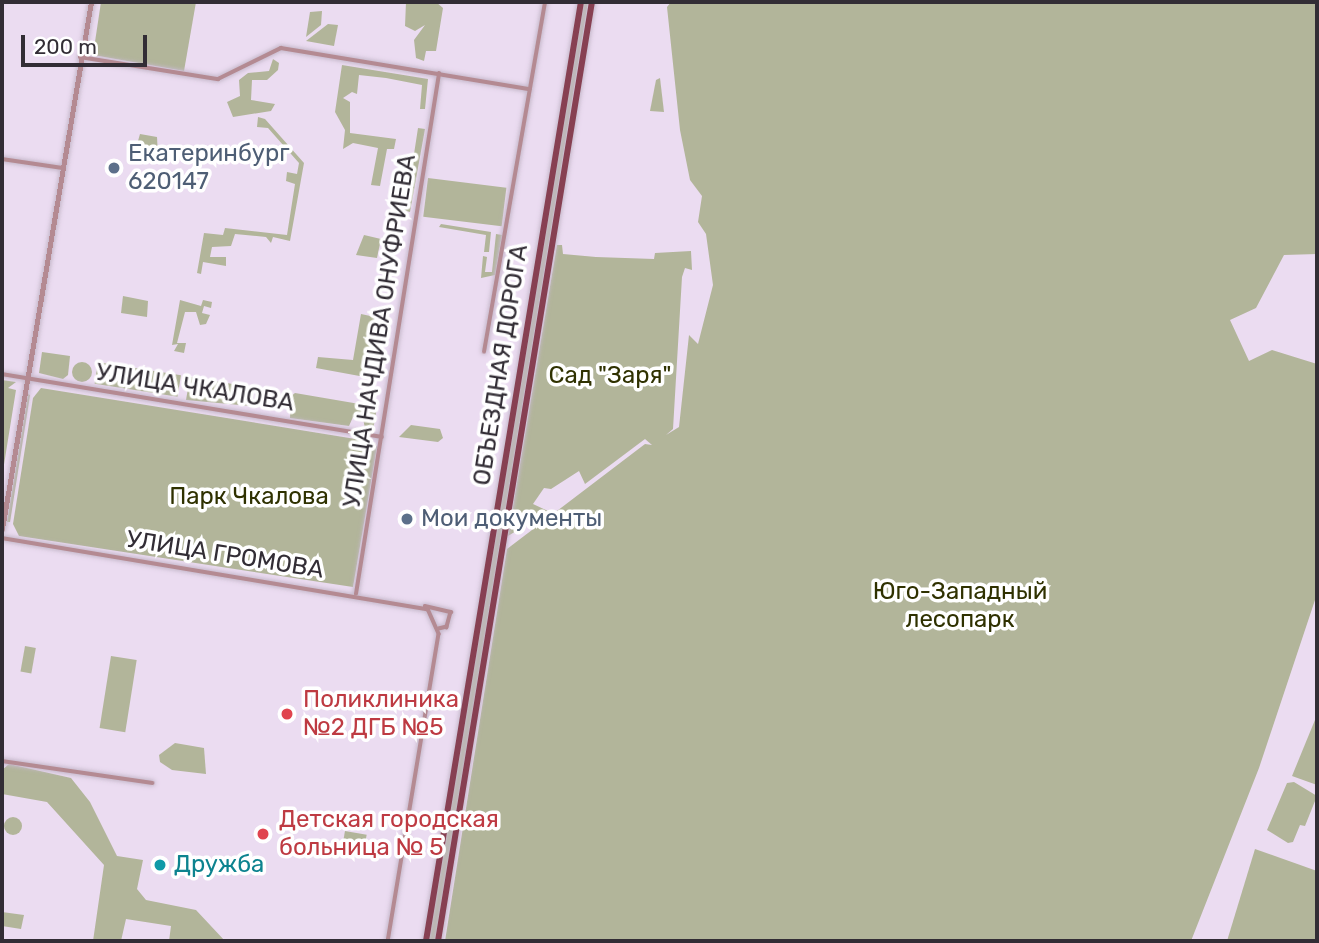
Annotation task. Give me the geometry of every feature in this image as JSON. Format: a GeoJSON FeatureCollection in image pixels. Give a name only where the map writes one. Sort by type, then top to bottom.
{"type":"FeatureCollection","features":[{"type":"Feature","properties":{"kind":"main road","name":"ОБЪЕЗДНАЯ ДОРОГА"},"geometry":{"type":"LineString","coordinates":[[426,941],[581,2]]}},
{"type":"Feature","properties":{"kind":"main road","name":"ОБЪЕЗДНАЯ ДОРОГА"},"geometry":{"type":"LineString","coordinates":[[438,941],[592,2]]}},
{"type":"Feature","properties":{"kind":"street"},"geometry":{"type":"LineString","coordinates":[[2,530],[90,2]]}},
{"type":"Feature","properties":{"kind":"street"},"geometry":{"type":"LineString","coordinates":[[484,352],[545,2]]}},
{"type":"Feature","properties":{"kind":"street"},"geometry":{"type":"LineString","coordinates":[[80,57],[218,79],[281,48],[530,89]]}},
{"type":"Feature","properties":{"kind":"street","name":"УЛИЦА НАЧДИВА ОНУФРИЕВА"},"geometry":{"type":"LineString","coordinates":[[356,594],[439,74]]}},
{"type":"Feature","properties":{"kind":"street"},"geometry":{"type":"LineString","coordinates":[[2,159],[62,168]]}},
{"type":"Feature","properties":{"kind":"street","name":"УЛИЦА ЧКАЛОВА"},"geometry":{"type":"LineString","coordinates":[[2,374],[382,437]]}},
{"type":"Feature","properties":{"kind":"street","name":"УЛИЦА ГРОМОВА"},"geometry":{"type":"LineString","coordinates":[[2,538],[356,594],[451,612],[447,627],[439,629]]}},
{"type":"Feature","properties":{"kind":"street"},"geometry":{"type":"LineString","coordinates":[[388,941],[439,629],[436,620],[424,606]]}},
{"type":"Feature","properties":{"kind":"street"},"geometry":{"type":"LineString","coordinates":[[2,761],[152,783]]}},
{"type":"Feature","properties":{"kind":"green space"},"geometry":{"type":"Polygon","coordinates":[[[101,2],[196,2],[184,71],[93,55],[101,2]]]}},
{"type":"Feature","properties":{"kind":"green space"},"geometry":{"type":"Polygon","coordinates":[[[406,2],[436,2],[443,8],[436,51],[426,51],[424,61],[416,58],[414,40],[425,25],[415,31],[405,26],[406,2]]]}},
{"type":"Feature","properties":{"kind":"green space"},"geometry":{"type":"Polygon","coordinates":[[[584,2],[588,2],[435,941],[429,941],[584,2]]]}},
{"type":"Feature","properties":{"kind":"green space","name":"Юго-Западный лесопарк"},"geometry":{"type":"Polygon","coordinates":[[[671,2],[1317,2],[1317,254],[1284,255],[1256,308],[1230,320],[1249,361],[1272,350],[1317,364],[1317,594],[1259,768],[1191,941],[445,941],[507,549],[645,444],[652,445],[645,439],[585,484],[579,471],[551,489],[544,488],[533,504],[548,511],[508,536],[557,245],[562,245],[563,254],[596,257],[654,259],[655,253],[691,251],[692,270],[685,268],[682,277],[673,429],[666,435],[679,427],[689,335],[698,344],[713,285],[706,234],[698,222],[702,196],[690,180],[680,130],[667,7],[671,2]]]}},
{"type":"Feature","properties":{"kind":"green space"},"geometry":{"type":"Polygon","coordinates":[[[322,11],[321,25],[306,37],[310,12],[322,11]]]}},
{"type":"Feature","properties":{"kind":"green space"},"geometry":{"type":"Polygon","coordinates":[[[328,24],[338,25],[334,46],[306,41],[328,24]]]}},
{"type":"Feature","properties":{"kind":"green space"},"geometry":{"type":"Polygon","coordinates":[[[273,59],[279,63],[278,70],[267,80],[252,80],[251,100],[275,104],[271,111],[233,117],[227,102],[240,96],[239,80],[248,73],[269,71],[273,59]]]}},
{"type":"Feature","properties":{"kind":"green space"},"geometry":{"type":"Polygon","coordinates":[[[342,65],[428,79],[425,109],[420,109],[422,85],[386,78],[359,75],[357,94],[352,92],[343,98],[350,102],[350,133],[396,139],[394,149],[387,149],[380,186],[371,185],[378,148],[353,143],[343,149],[345,130],[335,112],[342,65]]]}},
{"type":"Feature","properties":{"kind":"green space"},"geometry":{"type":"Polygon","coordinates":[[[660,78],[664,112],[650,111],[656,80],[660,78]]]}},
{"type":"Feature","properties":{"kind":"green space"},"geometry":{"type":"Polygon","coordinates":[[[258,117],[265,119],[304,163],[290,241],[273,237],[271,243],[266,237],[235,234],[231,246],[212,247],[210,257],[226,257],[226,266],[203,262],[201,274],[197,273],[204,233],[223,235],[225,228],[287,235],[295,184],[286,181],[287,172],[297,174],[299,163],[268,128],[257,127],[258,117]]]}},
{"type":"Feature","properties":{"kind":"green space"},"geometry":{"type":"Polygon","coordinates":[[[418,128],[425,129],[410,212],[399,206],[406,206],[418,128]]]}},
{"type":"Feature","properties":{"kind":"green space"},"geometry":{"type":"Polygon","coordinates":[[[140,134],[157,137],[158,156],[138,141],[140,134]]]}},
{"type":"Feature","properties":{"kind":"green space"},"geometry":{"type":"Polygon","coordinates":[[[428,178],[506,188],[502,226],[423,217],[428,178]]]}},
{"type":"Feature","properties":{"kind":"green space"},"geometry":{"type":"Polygon","coordinates":[[[441,224],[491,232],[489,252],[484,252],[486,235],[439,227],[441,224]]]}},
{"type":"Feature","properties":{"kind":"green space"},"geometry":{"type":"Polygon","coordinates":[[[496,234],[502,235],[495,275],[481,278],[483,256],[487,257],[485,272],[492,272],[496,234]]]}},
{"type":"Feature","properties":{"kind":"green space"},"geometry":{"type":"Polygon","coordinates":[[[364,235],[381,239],[377,258],[356,255],[364,235]]]}},
{"type":"Feature","properties":{"kind":"green space"},"geometry":{"type":"Polygon","coordinates":[[[123,296],[148,301],[147,317],[121,313],[123,296]]]}},
{"type":"Feature","properties":{"kind":"green space"},"geometry":{"type":"Polygon","coordinates":[[[180,300],[201,306],[203,300],[212,302],[211,308],[204,306],[202,313],[210,315],[206,324],[200,325],[196,312],[185,312],[177,343],[186,343],[184,353],[174,351],[178,344],[172,345],[180,300]]]}},
{"type":"Feature","properties":{"kind":"green space"},"geometry":{"type":"Polygon","coordinates":[[[361,314],[375,317],[365,377],[316,368],[318,357],[353,360],[361,314]]]}},
{"type":"Feature","properties":{"kind":"green space"},"geometry":{"type":"Polygon","coordinates":[[[42,352],[70,356],[68,375],[63,379],[39,373],[42,352]]]}},
{"type":"Feature","properties":{"kind":"green space"},"geometry":{"type":"Polygon","coordinates":[[[82,362],[89,365],[92,372],[89,379],[82,382],[75,379],[72,372],[75,365],[82,362]]]}},
{"type":"Feature","properties":{"kind":"green space"},"geometry":{"type":"Polygon","coordinates":[[[98,362],[181,375],[178,397],[95,384],[98,362]]]}},
{"type":"Feature","properties":{"kind":"green space"},"geometry":{"type":"Polygon","coordinates":[[[190,377],[251,387],[250,406],[186,400],[190,377]]]}},
{"type":"Feature","properties":{"kind":"green space"},"geometry":{"type":"Polygon","coordinates":[[[2,380],[16,382],[8,388],[16,390],[2,477],[2,380]]]}},
{"type":"Feature","properties":{"kind":"green space","name":"Парк Чкалова"},"geometry":{"type":"Polygon","coordinates":[[[41,388],[374,442],[377,447],[353,587],[19,536],[13,524],[33,398],[41,388]]]}},
{"type":"Feature","properties":{"kind":"green space"},"geometry":{"type":"Polygon","coordinates":[[[295,393],[377,407],[373,430],[365,429],[363,418],[353,417],[349,426],[290,418],[291,396],[295,393]]]}},
{"type":"Feature","properties":{"kind":"green space"},"geometry":{"type":"Polygon","coordinates":[[[28,394],[30,395],[10,522],[7,522],[28,394]]]}},
{"type":"Feature","properties":{"kind":"green space"},"geometry":{"type":"Polygon","coordinates":[[[411,425],[440,429],[443,438],[438,442],[399,437],[411,425]]]}},
{"type":"Feature","properties":{"kind":"green space"},"geometry":{"type":"Polygon","coordinates":[[[25,646],[36,648],[31,674],[20,672],[25,646]]]}},
{"type":"Feature","properties":{"kind":"green space"},"geometry":{"type":"Polygon","coordinates":[[[111,656],[137,660],[125,732],[100,728],[111,656]]]}},
{"type":"Feature","properties":{"kind":"green space"},"geometry":{"type":"Polygon","coordinates":[[[1317,715],[1317,785],[1292,776],[1317,715]]]}},
{"type":"Feature","properties":{"kind":"green space"},"geometry":{"type":"Polygon","coordinates":[[[175,743],[204,748],[206,774],[172,770],[160,762],[159,755],[175,743]]]}},
{"type":"Feature","properties":{"kind":"green space"},"geometry":{"type":"Polygon","coordinates":[[[9,764],[71,778],[90,802],[117,856],[143,860],[137,889],[146,900],[196,910],[225,941],[169,941],[171,926],[126,919],[121,941],[93,941],[104,865],[47,802],[2,794],[2,770],[9,764]]]}},
{"type":"Feature","properties":{"kind":"green space"},"geometry":{"type":"Polygon","coordinates":[[[1294,782],[1317,796],[1305,826],[1300,825],[1293,842],[1288,843],[1267,830],[1287,783],[1294,782]]]}},
{"type":"Feature","properties":{"kind":"green space"},"geometry":{"type":"Polygon","coordinates":[[[13,817],[19,820],[22,826],[19,832],[13,835],[7,832],[4,826],[7,820],[13,817]]]}},
{"type":"Feature","properties":{"kind":"green space"},"geometry":{"type":"Polygon","coordinates":[[[345,831],[367,835],[365,846],[343,842],[345,831]]]}},
{"type":"Feature","properties":{"kind":"green space"},"geometry":{"type":"Polygon","coordinates":[[[1255,849],[1317,871],[1317,941],[1227,941],[1255,849]]]}},
{"type":"Feature","properties":{"kind":"green space"},"geometry":{"type":"Polygon","coordinates":[[[2,912],[24,915],[21,929],[2,926],[2,912]]]}},
{"type":"Feature","properties":{"kind":"place","name":"Екатеринбург 620147"},"geometry":{"type":"Point","coordinates":[114,168]}},
{"type":"Feature","properties":{"kind":"place","name":"Мои документы"},"geometry":{"type":"Point","coordinates":[407,519]}},
{"type":"Feature","properties":{"kind":"place","name":"Поликлиника №2 ДГБ №5"},"geometry":{"type":"Point","coordinates":[287,714]}},
{"type":"Feature","properties":{"kind":"place","name":"Детская городская больница № 5"},"geometry":{"type":"Point","coordinates":[263,834]}},
{"type":"Feature","properties":{"kind":"place","name":"Дружба"},"geometry":{"type":"Point","coordinates":[160,865]}},
{"type":"Feature","properties":{"kind":"park label","name":"Сад \"Заря\""},"geometry":{"type":"Point","coordinates":[610,376]}}]}
